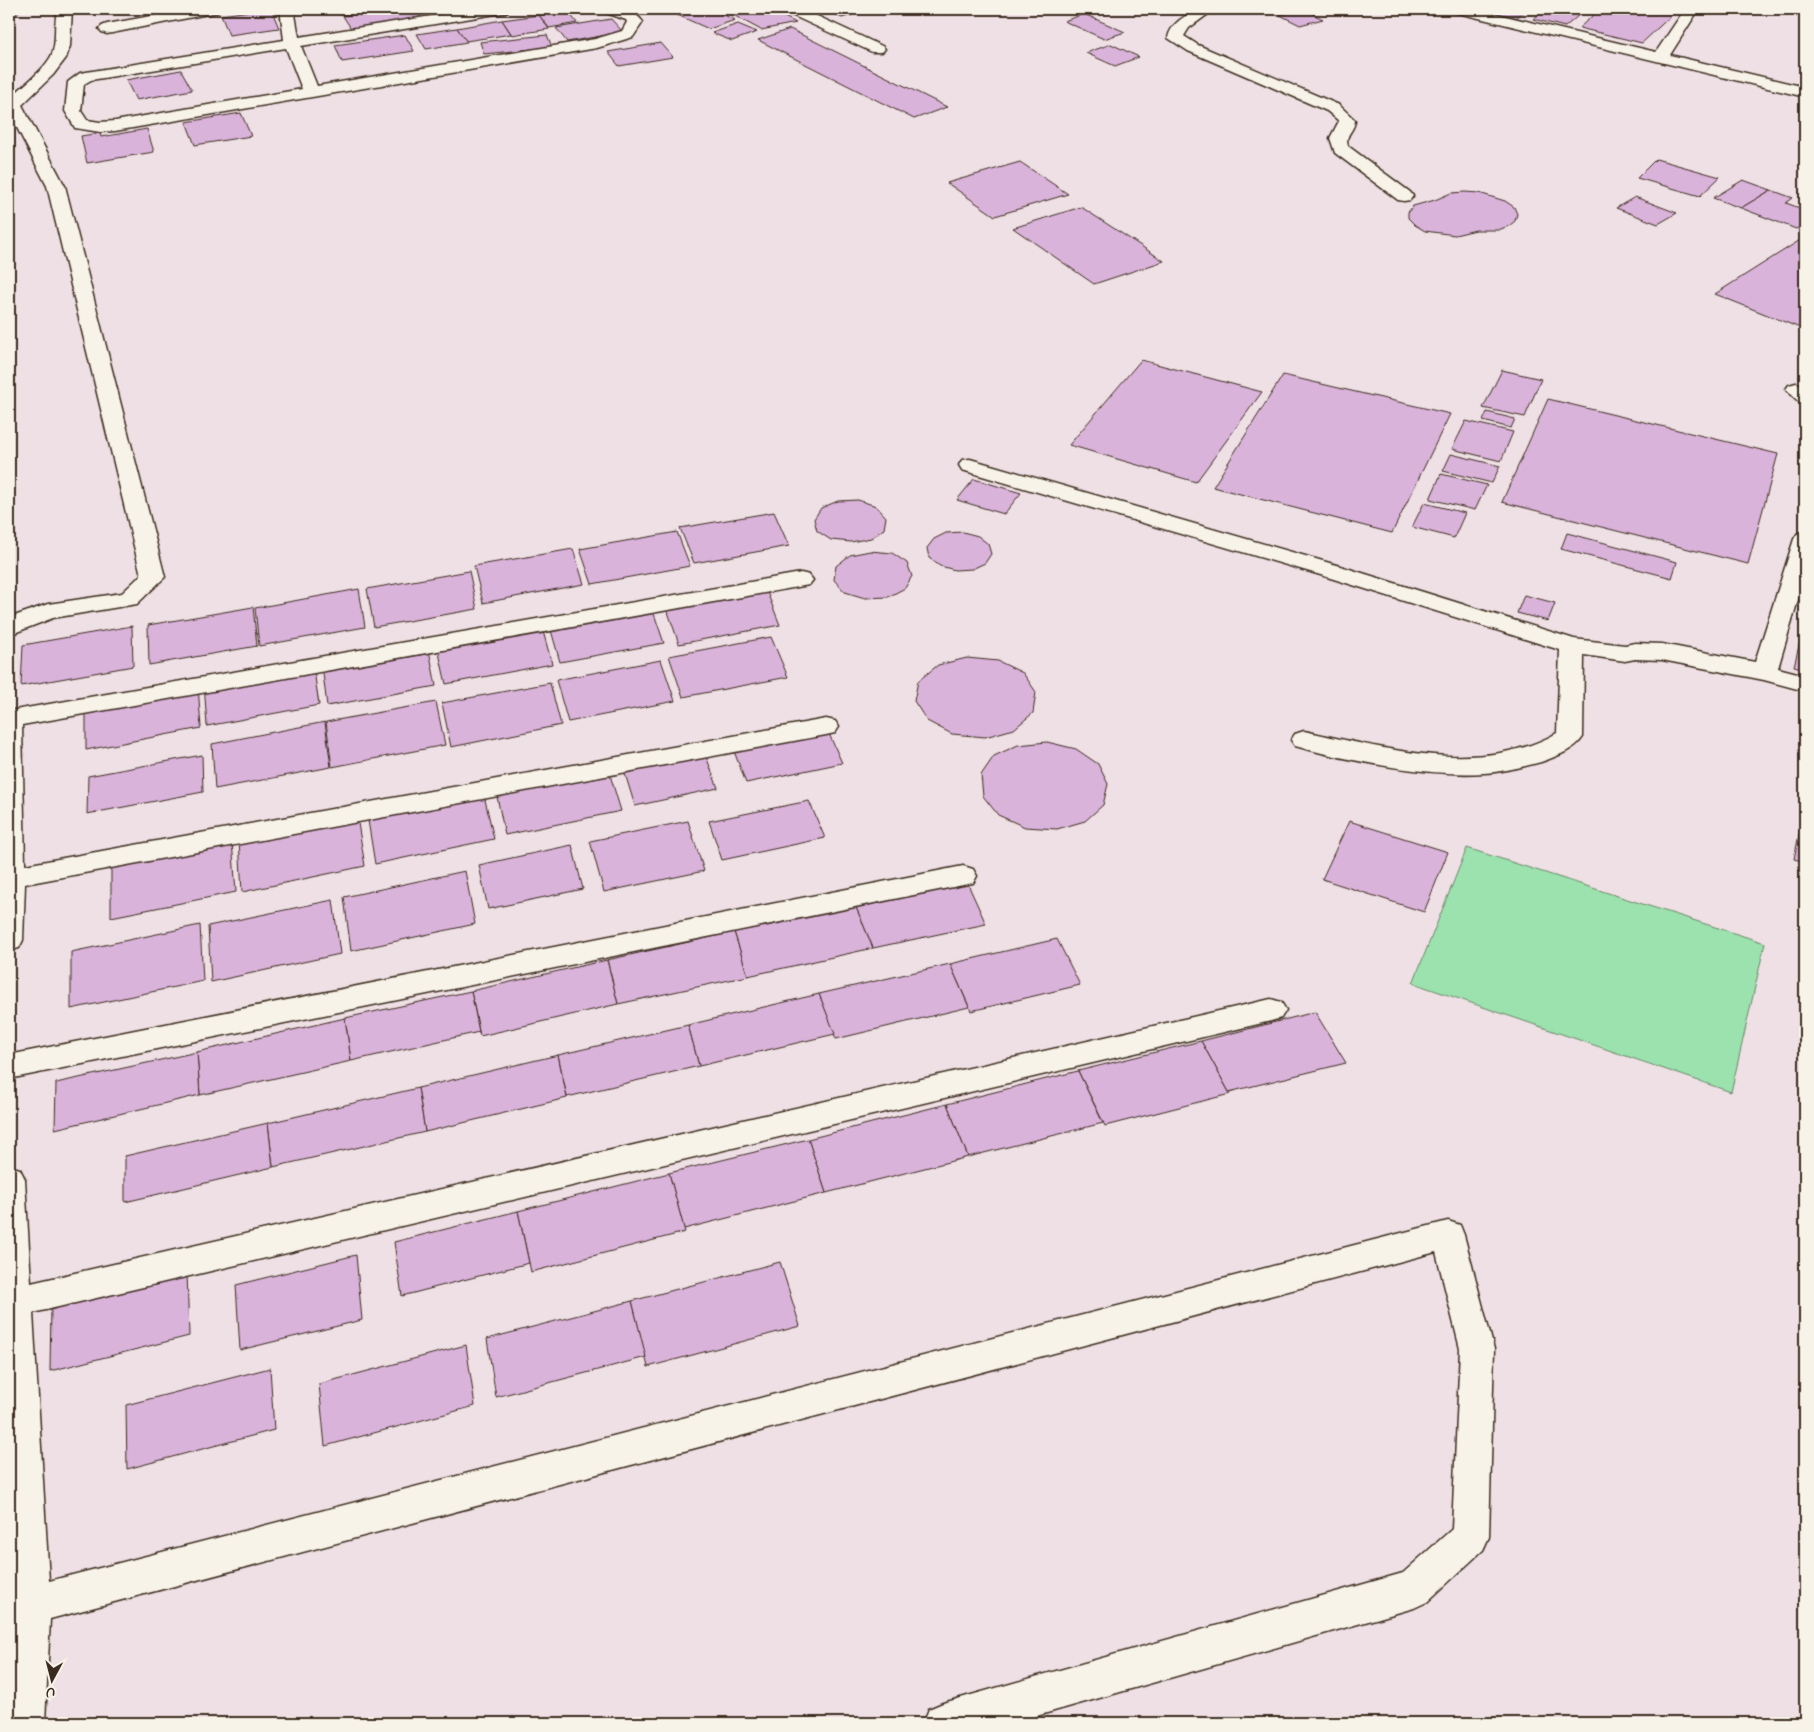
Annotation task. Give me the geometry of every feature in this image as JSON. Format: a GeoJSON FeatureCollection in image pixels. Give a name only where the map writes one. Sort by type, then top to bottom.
{"type":"FeatureCollection","features":[{"type":"Feature","properties":{"kind":"street"},"geometry":{"type":"LineString","coordinates":[[9,627],[48,611],[129,599],[153,577],[56,186],[10,102],[44,75],[61,54],[61,20],[65,9]]}},
{"type":"Feature","properties":{"kind":"street"},"geometry":{"type":"LineString","coordinates":[[107,28],[213,9]]}},
{"type":"Feature","properties":{"kind":"street"},"geometry":{"type":"LineString","coordinates":[[287,9],[292,44],[311,92]]}},
{"type":"Feature","properties":{"kind":"street"},"geometry":{"type":"LineString","coordinates":[[502,9],[86,76],[76,82],[73,111],[82,124],[100,127],[597,43],[628,34],[635,22],[631,17],[609,9]]}},
{"type":"Feature","properties":{"kind":"street"},"geometry":{"type":"LineString","coordinates":[[790,9],[877,49]]}},
{"type":"Feature","properties":{"kind":"street"},"geometry":{"type":"LineString","coordinates":[[1208,9],[1181,26],[1176,33],[1176,38],[1193,48],[1333,108],[1347,120],[1348,124],[1338,134],[1337,141],[1341,149],[1404,196]]}},
{"type":"Feature","properties":{"kind":"street"},"geometry":{"type":"LineString","coordinates":[[1458,9],[1805,92]]}},
{"type":"Feature","properties":{"kind":"street"},"geometry":{"type":"LineString","coordinates":[[1660,58],[1692,9]]}},
{"type":"Feature","properties":{"kind":"street"},"geometry":{"type":"LineString","coordinates":[[970,465],[1332,571],[1572,646],[1625,653],[1635,651],[1662,652],[1764,672],[1805,683]]}},
{"type":"Feature","properties":{"kind":"street"},"geometry":{"type":"LineString","coordinates":[[1764,672],[1805,539]]}},
{"type":"Feature","properties":{"kind":"street"},"geometry":{"type":"LineString","coordinates":[[9,940],[11,878],[9,719],[801,580]]}},
{"type":"Feature","properties":{"kind":"street"},"geometry":{"type":"LineString","coordinates":[[1304,740],[1394,757],[1469,766],[1507,761],[1538,754],[1570,737],[1572,646]]}},
{"type":"Feature","properties":{"kind":"street"},"geometry":{"type":"LineString","coordinates":[[11,878],[826,727]]}},
{"type":"Feature","properties":{"kind":"street"},"geometry":{"type":"LineString","coordinates":[[9,1067],[964,876]]}},
{"type":"Feature","properties":{"kind":"street"},"geometry":{"type":"LineString","coordinates":[[15,1302],[1271,1010]]}},
{"type":"Feature","properties":{"kind":"street"},"geometry":{"type":"LineString","coordinates":[[9,1179],[31,1605],[25,1723]]}},
{"type":"Feature","properties":{"kind":"street"},"geometry":{"type":"LineString","coordinates":[[31,1605],[1448,1235],[1478,1349],[1470,1537],[1414,1589],[943,1723]]}},
{"type":"Feature","properties":{"kind":"green space"},"geometry":{"type":"Polygon","coordinates":[[[1467,848],[1765,943],[1731,1092],[1413,983],[1467,848]]]}},
{"type":"Feature","properties":{"kind":"building"},"geometry":{"type":"Polygon","coordinates":[[[9,9],[22,9],[12,17],[9,17],[9,9]]]}},
{"type":"Feature","properties":{"kind":"building"},"geometry":{"type":"Polygon","coordinates":[[[271,9],[279,28],[229,35],[221,15],[271,9]]]}},
{"type":"Feature","properties":{"kind":"building"},"geometry":{"type":"Polygon","coordinates":[[[335,9],[370,9],[340,15],[335,9]]]}},
{"type":"Feature","properties":{"kind":"building"},"geometry":{"type":"Polygon","coordinates":[[[391,9],[415,9],[422,19],[352,30],[343,16],[391,9]]]}},
{"type":"Feature","properties":{"kind":"building"},"geometry":{"type":"Polygon","coordinates":[[[430,9],[475,9],[433,15],[430,9]]]}},
{"type":"Feature","properties":{"kind":"building"},"geometry":{"type":"Polygon","coordinates":[[[711,9],[735,20],[709,29],[666,10],[711,9]]]}},
{"type":"Feature","properties":{"kind":"building"},"geometry":{"type":"Polygon","coordinates":[[[722,9],[769,9],[796,23],[761,30],[722,9]]]}},
{"type":"Feature","properties":{"kind":"building"},"geometry":{"type":"Polygon","coordinates":[[[824,9],[871,9],[842,18],[824,9]]]}},
{"type":"Feature","properties":{"kind":"building"},"geometry":{"type":"Polygon","coordinates":[[[1303,9],[1323,19],[1300,25],[1280,15],[1303,9]]]}},
{"type":"Feature","properties":{"kind":"building"},"geometry":{"type":"Polygon","coordinates":[[[1477,9],[1527,9],[1516,18],[1477,9]]]}},
{"type":"Feature","properties":{"kind":"building"},"geometry":{"type":"Polygon","coordinates":[[[1546,9],[1579,15],[1565,27],[1533,19],[1546,9]]]}},
{"type":"Feature","properties":{"kind":"building"},"geometry":{"type":"Polygon","coordinates":[[[1600,9],[1678,9],[1642,43],[1579,28],[1600,9]]]}},
{"type":"Feature","properties":{"kind":"building"},"geometry":{"type":"Polygon","coordinates":[[[567,10],[577,23],[549,28],[539,15],[567,10]]]}},
{"type":"Feature","properties":{"kind":"building"},"geometry":{"type":"Polygon","coordinates":[[[1084,14],[1125,32],[1104,39],[1064,21],[1084,14]]]}},
{"type":"Feature","properties":{"kind":"building"},"geometry":{"type":"Polygon","coordinates":[[[539,15],[549,29],[512,35],[502,20],[539,15]]]}},
{"type":"Feature","properties":{"kind":"building"},"geometry":{"type":"Polygon","coordinates":[[[611,19],[623,32],[567,42],[556,28],[611,19]]]}},
{"type":"Feature","properties":{"kind":"building"},"geometry":{"type":"Polygon","coordinates":[[[502,20],[511,34],[466,41],[457,28],[502,20]]]}},
{"type":"Feature","properties":{"kind":"building"},"geometry":{"type":"Polygon","coordinates":[[[738,24],[757,32],[732,41],[712,33],[738,24]]]}},
{"type":"Feature","properties":{"kind":"building"},"geometry":{"type":"Polygon","coordinates":[[[457,28],[467,42],[426,49],[417,34],[457,28]]]}},
{"type":"Feature","properties":{"kind":"building"},"geometry":{"type":"Polygon","coordinates":[[[790,29],[947,107],[914,119],[758,40],[790,29]]]}},
{"type":"Feature","properties":{"kind":"building"},"geometry":{"type":"Polygon","coordinates":[[[405,35],[414,51],[342,62],[335,45],[405,35]]]}},
{"type":"Feature","properties":{"kind":"building"},"geometry":{"type":"Polygon","coordinates":[[[547,35],[552,47],[484,54],[480,42],[547,35]]]}},
{"type":"Feature","properties":{"kind":"building"},"geometry":{"type":"Polygon","coordinates":[[[661,43],[673,57],[619,66],[608,52],[661,43]]]}},
{"type":"Feature","properties":{"kind":"building"},"geometry":{"type":"Polygon","coordinates":[[[1111,44],[1139,57],[1115,66],[1086,53],[1111,44]]]}},
{"type":"Feature","properties":{"kind":"building"},"geometry":{"type":"Polygon","coordinates":[[[181,70],[192,90],[136,100],[126,80],[181,70]]]}},
{"type":"Feature","properties":{"kind":"building"},"geometry":{"type":"Polygon","coordinates":[[[241,113],[251,136],[195,145],[186,122],[241,113]]]}},
{"type":"Feature","properties":{"kind":"building"},"geometry":{"type":"Polygon","coordinates":[[[147,129],[154,152],[87,163],[81,136],[100,133],[101,137],[147,129]]]}},
{"type":"Feature","properties":{"kind":"building"},"geometry":{"type":"Polygon","coordinates":[[[1656,159],[1720,177],[1700,196],[1637,178],[1656,159]]]}},
{"type":"Feature","properties":{"kind":"building"},"geometry":{"type":"Polygon","coordinates":[[[1020,162],[1068,194],[995,216],[947,183],[1020,162]]]}},
{"type":"Feature","properties":{"kind":"building"},"geometry":{"type":"Polygon","coordinates":[[[1743,180],[1771,190],[1741,208],[1713,198],[1743,180]]]}},
{"type":"Feature","properties":{"kind":"building"},"geometry":{"type":"Polygon","coordinates":[[[1771,190],[1793,198],[1786,203],[1805,210],[1805,224],[1796,229],[1741,208],[1771,190]]]}},
{"type":"Feature","properties":{"kind":"building"},"geometry":{"type":"Polygon","coordinates":[[[1451,193],[1479,193],[1505,201],[1514,207],[1517,214],[1515,221],[1509,226],[1498,230],[1476,230],[1455,235],[1425,231],[1408,218],[1408,212],[1413,206],[1451,193]]]}},
{"type":"Feature","properties":{"kind":"building"},"geometry":{"type":"Polygon","coordinates":[[[1635,197],[1677,213],[1658,224],[1616,208],[1635,197]]]}},
{"type":"Feature","properties":{"kind":"building"},"geometry":{"type":"Polygon","coordinates":[[[1081,207],[1164,261],[1094,284],[1013,228],[1081,207]]]}},
{"type":"Feature","properties":{"kind":"building"},"geometry":{"type":"Polygon","coordinates":[[[1805,237],[1805,330],[1715,294],[1805,237]]]}},
{"type":"Feature","properties":{"kind":"building"},"geometry":{"type":"Polygon","coordinates":[[[1141,360],[1262,392],[1196,482],[1069,445],[1141,360]]]}},
{"type":"Feature","properties":{"kind":"building"},"geometry":{"type":"Polygon","coordinates":[[[1502,370],[1541,379],[1525,417],[1483,408],[1502,370]]]}},
{"type":"Feature","properties":{"kind":"building"},"geometry":{"type":"Polygon","coordinates":[[[1283,375],[1450,414],[1392,533],[1213,487],[1283,375]]]}},
{"type":"Feature","properties":{"kind":"building"},"geometry":{"type":"Polygon","coordinates":[[[1548,399],[1778,454],[1748,564],[1502,502],[1548,399]]]}},
{"type":"Feature","properties":{"kind":"building"},"geometry":{"type":"Polygon","coordinates":[[[1487,412],[1515,419],[1511,428],[1483,421],[1487,412]]]}},
{"type":"Feature","properties":{"kind":"building"},"geometry":{"type":"Polygon","coordinates":[[[1466,421],[1513,432],[1501,461],[1452,449],[1466,421]]]}},
{"type":"Feature","properties":{"kind":"building"},"geometry":{"type":"Polygon","coordinates":[[[1451,454],[1500,466],[1492,483],[1443,471],[1451,454]]]}},
{"type":"Feature","properties":{"kind":"building"},"geometry":{"type":"Polygon","coordinates":[[[1441,474],[1487,485],[1475,510],[1430,499],[1441,474]]]}},
{"type":"Feature","properties":{"kind":"building"},"geometry":{"type":"Polygon","coordinates":[[[974,479],[1021,493],[1004,514],[957,500],[974,479]]]}},
{"type":"Feature","properties":{"kind":"building"},"geometry":{"type":"Polygon","coordinates":[[[858,500],[876,506],[886,517],[884,529],[871,538],[851,542],[831,540],[817,531],[814,519],[821,508],[838,501],[858,500]]]}},
{"type":"Feature","properties":{"kind":"building"},"geometry":{"type":"Polygon","coordinates":[[[1424,503],[1465,513],[1454,538],[1412,527],[1424,503]]]}},
{"type":"Feature","properties":{"kind":"building"},"geometry":{"type":"Polygon","coordinates":[[[774,512],[789,546],[694,563],[680,528],[774,512]]]}},
{"type":"Feature","properties":{"kind":"building"},"geometry":{"type":"Polygon","coordinates":[[[677,532],[690,566],[592,584],[580,549],[677,532]]]}},
{"type":"Feature","properties":{"kind":"building"},"geometry":{"type":"Polygon","coordinates":[[[963,532],[978,536],[988,544],[991,554],[985,563],[972,569],[955,570],[940,566],[929,558],[927,548],[934,539],[946,533],[963,532]]]}},
{"type":"Feature","properties":{"kind":"building"},"geometry":{"type":"Polygon","coordinates":[[[1567,533],[1677,562],[1672,578],[1561,549],[1567,533]]]}},
{"type":"Feature","properties":{"kind":"building"},"geometry":{"type":"Polygon","coordinates":[[[573,549],[584,584],[483,603],[474,566],[573,549]]]}},
{"type":"Feature","properties":{"kind":"building"},"geometry":{"type":"Polygon","coordinates":[[[870,551],[892,553],[907,563],[912,576],[905,588],[888,597],[865,598],[845,592],[834,580],[836,566],[850,555],[870,551]]]}},
{"type":"Feature","properties":{"kind":"building"},"geometry":{"type":"Polygon","coordinates":[[[469,571],[477,609],[374,627],[367,589],[469,571]]]}},
{"type":"Feature","properties":{"kind":"building"},"geometry":{"type":"Polygon","coordinates":[[[765,587],[780,625],[679,644],[666,606],[765,587]]]}},
{"type":"Feature","properties":{"kind":"building"},"geometry":{"type":"Polygon","coordinates":[[[359,589],[365,627],[259,646],[255,608],[359,589]]]}},
{"type":"Feature","properties":{"kind":"building"},"geometry":{"type":"Polygon","coordinates":[[[1524,595],[1555,603],[1548,621],[1517,613],[1524,595]]]}},
{"type":"Feature","properties":{"kind":"building"},"geometry":{"type":"Polygon","coordinates":[[[651,605],[664,643],[560,662],[549,623],[651,605]]]}},
{"type":"Feature","properties":{"kind":"building"},"geometry":{"type":"Polygon","coordinates":[[[253,607],[257,646],[149,665],[148,625],[253,607]]]}},
{"type":"Feature","properties":{"kind":"building"},"geometry":{"type":"Polygon","coordinates":[[[1805,621],[1805,669],[1794,666],[1805,621]]]}},
{"type":"Feature","properties":{"kind":"building"},"geometry":{"type":"Polygon","coordinates":[[[541,624],[552,664],[446,684],[437,644],[541,624]]]}},
{"type":"Feature","properties":{"kind":"building"},"geometry":{"type":"Polygon","coordinates":[[[132,626],[133,666],[21,686],[23,645],[132,626]]]}},
{"type":"Feature","properties":{"kind":"building"},"geometry":{"type":"Polygon","coordinates":[[[771,637],[788,677],[683,697],[669,656],[771,637]]]}},
{"type":"Feature","properties":{"kind":"building"},"geometry":{"type":"Polygon","coordinates":[[[428,645],[436,686],[327,706],[322,665],[428,645]]]}},
{"type":"Feature","properties":{"kind":"building"},"geometry":{"type":"Polygon","coordinates":[[[967,658],[998,661],[1023,673],[1036,692],[1033,713],[1014,729],[985,737],[952,734],[927,721],[914,701],[918,681],[938,665],[967,658]]]}},
{"type":"Feature","properties":{"kind":"building"},"geometry":{"type":"Polygon","coordinates":[[[661,660],[675,701],[568,722],[556,680],[661,660]]]}},
{"type":"Feature","properties":{"kind":"building"},"geometry":{"type":"Polygon","coordinates":[[[313,663],[319,705],[207,726],[204,683],[313,663]]]}},
{"type":"Feature","properties":{"kind":"building"},"geometry":{"type":"Polygon","coordinates":[[[550,683],[561,725],[451,747],[442,703],[550,683]]]}},
{"type":"Feature","properties":{"kind":"building"},"geometry":{"type":"Polygon","coordinates":[[[198,685],[201,728],[86,750],[86,706],[198,685]]]}},
{"type":"Feature","properties":{"kind":"building"},"geometry":{"type":"Polygon","coordinates":[[[436,702],[445,745],[332,767],[326,722],[436,702]]]}},
{"type":"Feature","properties":{"kind":"building"},"geometry":{"type":"Polygon","coordinates":[[[325,722],[331,767],[215,789],[212,744],[325,722]]]}},
{"type":"Feature","properties":{"kind":"building"},"geometry":{"type":"Polygon","coordinates":[[[826,727],[842,763],[746,783],[732,746],[826,727]]]}},
{"type":"Feature","properties":{"kind":"building"},"geometry":{"type":"Polygon","coordinates":[[[1047,742],[1076,749],[1098,764],[1108,784],[1103,805],[1085,821],[1057,829],[1025,827],[998,815],[983,796],[981,775],[994,756],[1018,745],[1047,742]]]}},
{"type":"Feature","properties":{"kind":"building"},"geometry":{"type":"Polygon","coordinates":[[[704,751],[718,788],[635,806],[623,767],[704,751]]]}},
{"type":"Feature","properties":{"kind":"building"},"geometry":{"type":"Polygon","coordinates":[[[202,755],[203,792],[87,814],[88,776],[202,755]]]}},
{"type":"Feature","properties":{"kind":"building"},"geometry":{"type":"Polygon","coordinates":[[[607,765],[621,811],[505,835],[495,787],[607,765]]]}},
{"type":"Feature","properties":{"kind":"building"},"geometry":{"type":"Polygon","coordinates":[[[483,791],[494,839],[375,864],[367,814],[483,791]]]}},
{"type":"Feature","properties":{"kind":"building"},"geometry":{"type":"Polygon","coordinates":[[[809,801],[825,838],[722,860],[709,821],[809,801]]]}},
{"type":"Feature","properties":{"kind":"building"},"geometry":{"type":"Polygon","coordinates":[[[1805,805],[1805,862],[1794,859],[1805,805]]]}},
{"type":"Feature","properties":{"kind":"building"},"geometry":{"type":"Polygon","coordinates":[[[357,817],[365,866],[242,892],[239,840],[357,817]]]}},
{"type":"Feature","properties":{"kind":"building"},"geometry":{"type":"Polygon","coordinates":[[[688,821],[704,871],[604,892],[590,841],[688,821]]]}},
{"type":"Feature","properties":{"kind":"building"},"geometry":{"type":"Polygon","coordinates":[[[1349,821],[1448,852],[1424,912],[1322,879],[1349,821]]]}},
{"type":"Feature","properties":{"kind":"building"},"geometry":{"type":"Polygon","coordinates":[[[232,841],[236,892],[111,917],[111,865],[232,841]]]}},
{"type":"Feature","properties":{"kind":"building"},"geometry":{"type":"Polygon","coordinates":[[[572,845],[583,889],[488,909],[479,865],[572,845]]]}},
{"type":"Feature","properties":{"kind":"building"},"geometry":{"type":"Polygon","coordinates":[[[465,871],[475,924],[351,951],[344,897],[465,871]]]}},
{"type":"Feature","properties":{"kind":"building"},"geometry":{"type":"Polygon","coordinates":[[[966,880],[986,924],[873,948],[855,905],[966,880]]]}},
{"type":"Feature","properties":{"kind":"building"},"geometry":{"type":"Polygon","coordinates":[[[333,900],[340,954],[211,982],[208,926],[333,900]]]}},
{"type":"Feature","properties":{"kind":"building"},"geometry":{"type":"Polygon","coordinates":[[[855,905],[873,948],[748,976],[734,932],[855,905]]]}},
{"type":"Feature","properties":{"kind":"building"},"geometry":{"type":"Polygon","coordinates":[[[200,925],[203,981],[71,1009],[71,952],[200,925]]]}},
{"type":"Feature","properties":{"kind":"building"},"geometry":{"type":"Polygon","coordinates":[[[734,932],[748,976],[618,1004],[607,960],[734,932]]]}},
{"type":"Feature","properties":{"kind":"building"},"geometry":{"type":"Polygon","coordinates":[[[1057,939],[1080,985],[971,1011],[950,964],[1057,939]]]}},
{"type":"Feature","properties":{"kind":"building"},"geometry":{"type":"Polygon","coordinates":[[[607,960],[618,1004],[480,1036],[471,991],[607,960]]]}},
{"type":"Feature","properties":{"kind":"building"},"geometry":{"type":"Polygon","coordinates":[[[950,964],[969,1007],[836,1039],[819,994],[950,964]]]}},
{"type":"Feature","properties":{"kind":"building"},"geometry":{"type":"Polygon","coordinates":[[[471,991],[479,1032],[351,1061],[345,1018],[471,991]]]}},
{"type":"Feature","properties":{"kind":"building"},"geometry":{"type":"Polygon","coordinates":[[[819,994],[835,1034],[699,1066],[688,1025],[819,994]]]}},
{"type":"Feature","properties":{"kind":"building"},"geometry":{"type":"Polygon","coordinates":[[[1315,1012],[1346,1063],[1229,1092],[1201,1041],[1315,1012]]]}},
{"type":"Feature","properties":{"kind":"building"},"geometry":{"type":"Polygon","coordinates":[[[345,1018],[351,1061],[200,1095],[197,1052],[345,1018]]]}},
{"type":"Feature","properties":{"kind":"building"},"geometry":{"type":"Polygon","coordinates":[[[688,1025],[699,1066],[567,1097],[558,1055],[688,1025]]]}},
{"type":"Feature","properties":{"kind":"building"},"geometry":{"type":"Polygon","coordinates":[[[1201,1041],[1230,1094],[1105,1126],[1078,1071],[1201,1041]]]}},
{"type":"Feature","properties":{"kind":"building"},"geometry":{"type":"Polygon","coordinates":[[[197,1052],[200,1095],[55,1129],[56,1083],[197,1052]]]}},
{"type":"Feature","properties":{"kind":"building"},"geometry":{"type":"Polygon","coordinates":[[[558,1055],[567,1098],[425,1132],[418,1088],[558,1055]]]}},
{"type":"Feature","properties":{"kind":"building"},"geometry":{"type":"Polygon","coordinates":[[[1078,1071],[1103,1123],[968,1157],[947,1104],[1078,1071]]]}},
{"type":"Feature","properties":{"kind":"building"},"geometry":{"type":"Polygon","coordinates":[[[418,1088],[425,1132],[273,1167],[268,1123],[418,1088]]]}},
{"type":"Feature","properties":{"kind":"building"},"geometry":{"type":"Polygon","coordinates":[[[947,1104],[968,1157],[826,1193],[808,1139],[947,1104]]]}},
{"type":"Feature","properties":{"kind":"building"},"geometry":{"type":"Polygon","coordinates":[[[268,1123],[273,1167],[125,1202],[125,1156],[268,1123]]]}},
{"type":"Feature","properties":{"kind":"building"},"geometry":{"type":"Polygon","coordinates":[[[808,1139],[826,1193],[684,1229],[669,1173],[808,1139]]]}},
{"type":"Feature","properties":{"kind":"building"},"geometry":{"type":"Polygon","coordinates":[[[669,1173],[685,1232],[531,1272],[518,1211],[669,1173]]]}},
{"type":"Feature","properties":{"kind":"building"},"geometry":{"type":"Polygon","coordinates":[[[518,1211],[529,1263],[402,1296],[394,1242],[518,1211]]]}},
{"type":"Feature","properties":{"kind":"building"},"geometry":{"type":"Polygon","coordinates":[[[356,1255],[362,1320],[240,1350],[236,1285],[356,1255]]]}},
{"type":"Feature","properties":{"kind":"building"},"geometry":{"type":"Polygon","coordinates":[[[780,1262],[800,1326],[648,1367],[632,1301],[780,1262]]]}},
{"type":"Feature","properties":{"kind":"building"},"geometry":{"type":"Polygon","coordinates":[[[187,1272],[189,1336],[50,1371],[51,1305],[187,1272]]]}},
{"type":"Feature","properties":{"kind":"building"},"geometry":{"type":"Polygon","coordinates":[[[632,1301],[646,1357],[496,1397],[487,1339],[632,1301]]]}},
{"type":"Feature","properties":{"kind":"building"},"geometry":{"type":"Polygon","coordinates":[[[466,1345],[475,1406],[325,1446],[319,1384],[466,1345]]]}},
{"type":"Feature","properties":{"kind":"building"},"geometry":{"type":"Polygon","coordinates":[[[270,1368],[274,1430],[127,1469],[126,1405],[270,1368]]]}}]}
